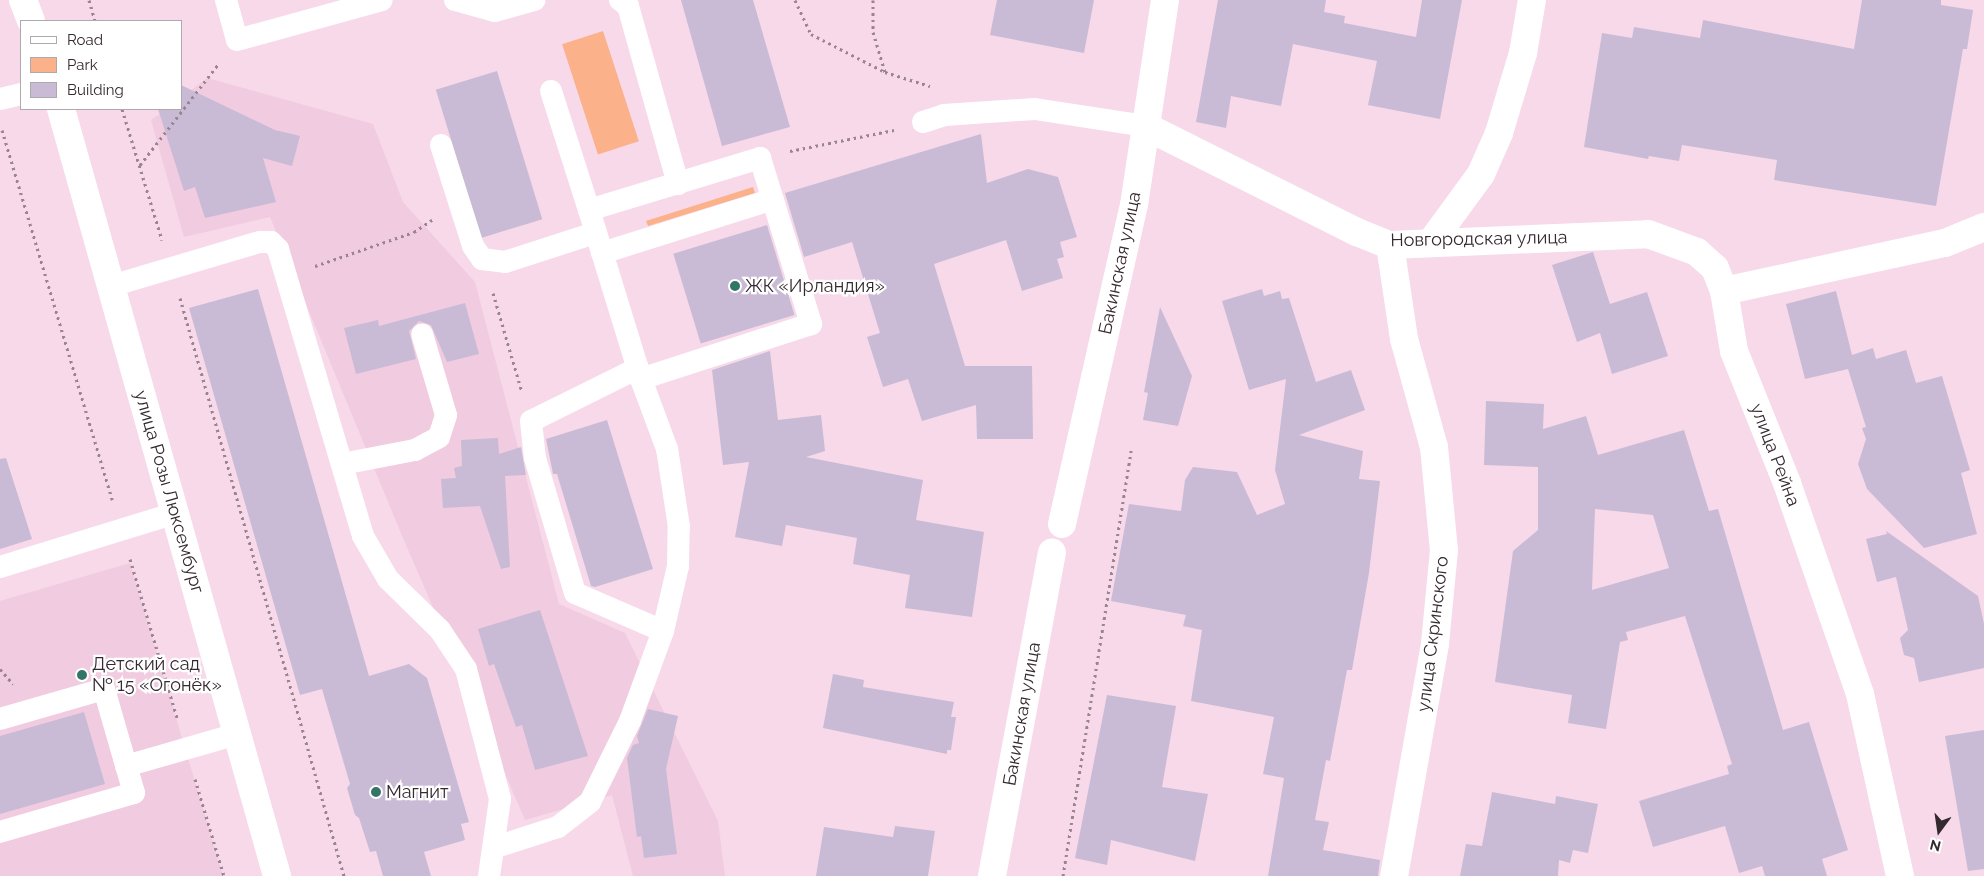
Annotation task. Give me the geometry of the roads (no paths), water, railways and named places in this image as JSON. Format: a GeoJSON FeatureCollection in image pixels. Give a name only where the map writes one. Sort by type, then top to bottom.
{"type":"FeatureCollection","features":[{"type":"Feature","properties":{"kind":"street"},"geometry":{"type":"LineString","coordinates":[[23,0],[31,20]]}},
{"type":"Feature","properties":{"kind":"street","name":"Бакинская улица"},"geometry":{"type":"LineString","coordinates":[[1062,524],[1134,205],[1165,0]]}},
{"type":"Feature","properties":{"kind":"street"},"geometry":{"type":"LineString","coordinates":[[1432,241],[1481,174],[1499,132],[1523,53],[1532,0]]}},
{"type":"Feature","properties":{"kind":"street","name":"улица Розы Люксембург"},"geometry":{"type":"LineString","coordinates":[[60,110],[277,876]]}},
{"type":"Feature","properties":{"kind":"street","name":"Новгородская улица"},"geometry":{"type":"LineString","coordinates":[[1145,126],[1356,232],[1390,245],[1432,241],[1648,234],[1697,252],[1715,268],[1724,291]]}},
{"type":"Feature","properties":{"kind":"street"},"geometry":{"type":"LineString","coordinates":[[1724,291],[1945,243],[1984,227]]}},
{"type":"Feature","properties":{"kind":"street","name":"улица Скринского"},"geometry":{"type":"LineString","coordinates":[[1390,245],[1404,339],[1434,447],[1444,550],[1435,644],[1394,876]]}},
{"type":"Feature","properties":{"kind":"street","name":"улица Рейна"},"geometry":{"type":"LineString","coordinates":[[1724,291],[1734,351],[1787,482],[1860,694],[1900,876]]}},
{"type":"Feature","properties":{"kind":"street","name":"Бакинская улица"},"geometry":{"type":"LineString","coordinates":[[992,876],[1052,553]]}},
{"type":"Feature","properties":{"kind":"lane"},"geometry":{"type":"LineString","coordinates":[[226,0],[237,40],[382,0]]}},
{"type":"Feature","properties":{"kind":"lane"},"geometry":{"type":"LineString","coordinates":[[455,0],[495,11],[534,0]]}},
{"type":"Feature","properties":{"kind":"lane"},"geometry":{"type":"LineString","coordinates":[[620,0],[628,6],[678,184]]}},
{"type":"Feature","properties":{"kind":"lane"},"geometry":{"type":"LineString","coordinates":[[496,847],[558,827],[590,802],[630,721],[663,631],[678,566],[679,527],[666,449],[640,374],[551,91]]}},
{"type":"Feature","properties":{"kind":"lane"},"geometry":{"type":"LineString","coordinates":[[0,100],[20,94]]}},
{"type":"Feature","properties":{"kind":"lane"},"geometry":{"type":"LineString","coordinates":[[933,119],[1035,109],[1145,126]]}},
{"type":"Feature","properties":{"kind":"lane"},"geometry":{"type":"LineString","coordinates":[[441,145],[473,246],[482,259],[506,262],[599,243],[773,199]]}},
{"type":"Feature","properties":{"kind":"lane"},"geometry":{"type":"LineString","coordinates":[[588,210],[760,158],[810,324],[640,374],[531,421],[536,458],[575,593],[663,631]]}},
{"type":"Feature","properties":{"kind":"lane"},"geometry":{"type":"LineString","coordinates":[[111,286],[260,242],[271,242],[278,249],[363,536],[388,579],[440,630],[466,669],[500,799],[496,847],[489,876]]}},
{"type":"Feature","properties":{"kind":"lane"},"geometry":{"type":"LineString","coordinates":[[342,464],[415,450],[439,437],[446,415],[422,334]]}},
{"type":"Feature","properties":{"kind":"lane"},"geometry":{"type":"LineString","coordinates":[[0,567],[175,513]]}},
{"type":"Feature","properties":{"kind":"lane"},"geometry":{"type":"LineString","coordinates":[[0,719],[104,689],[134,793],[0,832]]}},
{"type":"Feature","properties":{"kind":"lane"},"geometry":{"type":"LineString","coordinates":[[126,766],[237,734]]}},
{"type":"Feature","properties":{"kind":"place","name":"ЖК «Ирландия»"},"geometry":{"type":"Point","coordinates":[735,286]}},
{"type":"Feature","properties":{"kind":"place","name":"Детский сад № 15 «Огонёк»"},"geometry":{"type":"Point","coordinates":[82,675]}},
{"type":"Feature","properties":{"kind":"place","name":"Магнит"},"geometry":{"type":"Point","coordinates":[376,792]}}]}
